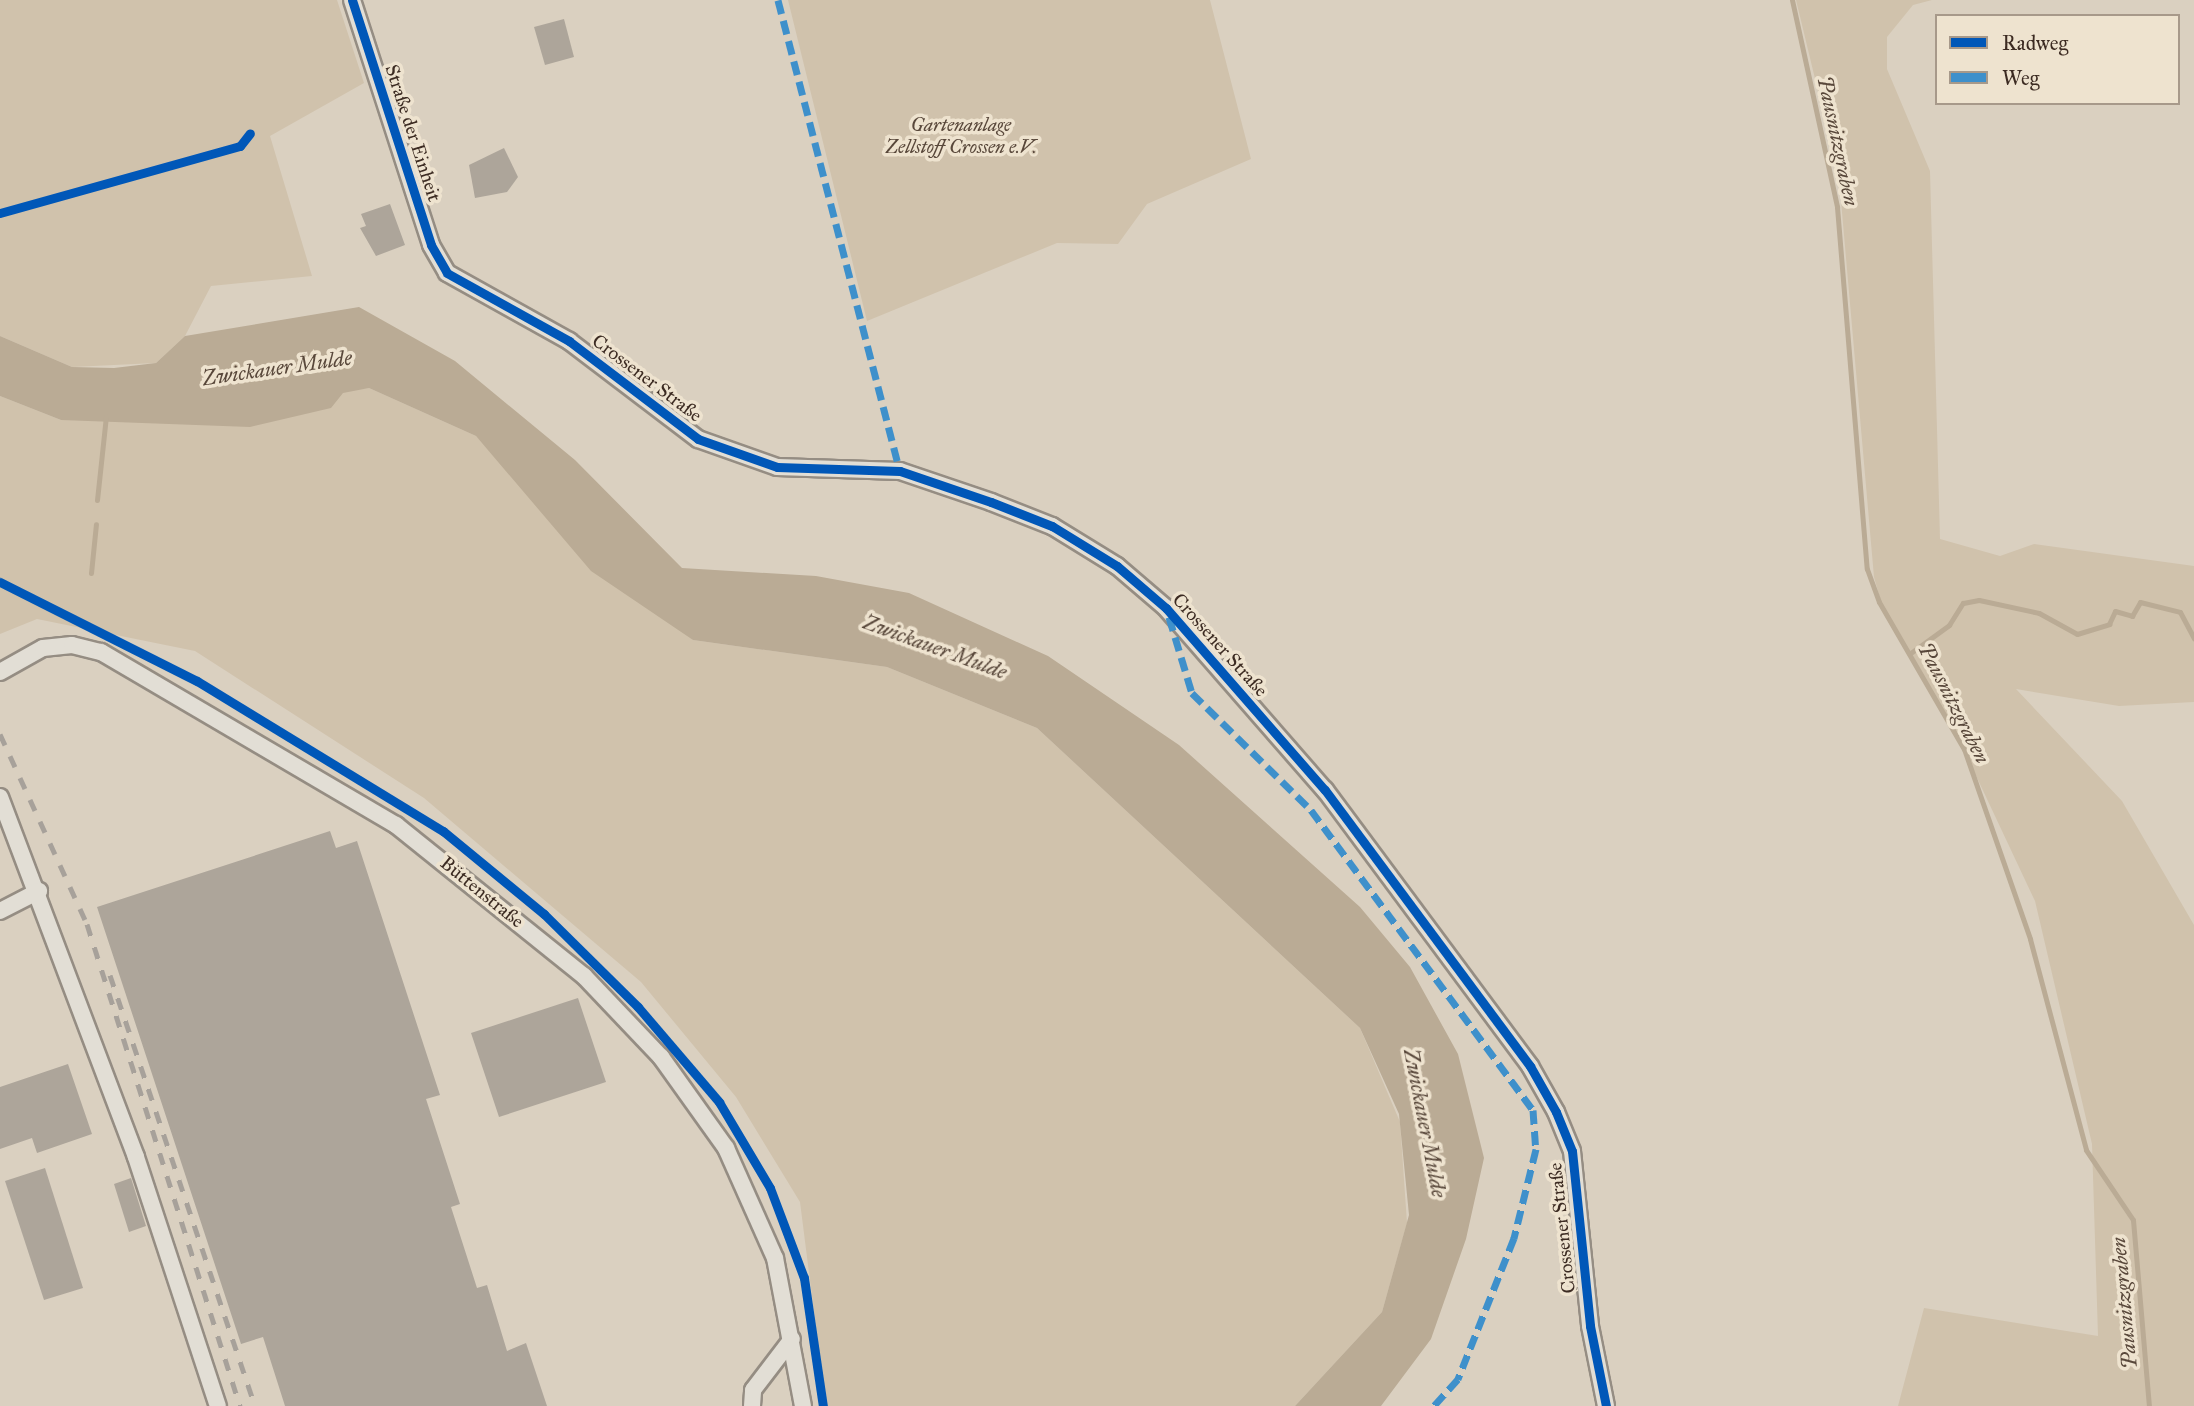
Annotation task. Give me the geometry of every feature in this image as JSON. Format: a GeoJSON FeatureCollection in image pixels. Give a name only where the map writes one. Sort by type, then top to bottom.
{"type":"FeatureCollection","features":[{"type":"Feature","properties":{"kind":"street","name":"Straße der Einheit"},"geometry":{"type":"LineString","coordinates":[[352,0],[431,245],[447,273]]}},
{"type":"Feature","properties":{"kind":"street","name":"Crossener Straße"},"geometry":{"type":"LineString","coordinates":[[447,273],[569,341],[698,439],[777,467],[900,471],[991,502],[1052,526],[1117,566],[1166,608],[1325,790],[1530,1066],[1556,1112],[1572,1151],[1590,1326],[1606,1406]]}},
{"type":"Feature","properties":{"kind":"street","name":"Büttenstraße"},"geometry":{"type":"LineString","coordinates":[[0,672],[43,648],[72,645],[101,652],[268,745],[473,882],[584,976],[642,1037],[726,1148],[775,1258],[803,1406]]}},
{"type":"Feature","properties":{"kind":"street"},"geometry":{"type":"LineString","coordinates":[[0,797],[39,891],[218,1406]]}},
{"type":"Feature","properties":{"kind":"street"},"geometry":{"type":"LineString","coordinates":[[0,911],[39,891]]}},
{"type":"Feature","properties":{"kind":"street"},"geometry":{"type":"LineString","coordinates":[[752,1406],[753,1390],[792,1339]]}},
{"type":"Feature","properties":{"kind":"green space"},"geometry":{"type":"Polygon","coordinates":[[[0,0],[337,0],[364,83],[270,136],[312,276],[211,286],[185,336],[156,363],[72,367],[0,336],[0,0]]]}},
{"type":"Feature","properties":{"kind":"green space","name":"Gartenanlage Zellstoff Crossen e.V."},"geometry":{"type":"Polygon","coordinates":[[[788,0],[1210,0],[1251,159],[1147,204],[1118,244],[1057,243],[867,321],[788,0]]]}},
{"type":"Feature","properties":{"kind":"green space"},"geometry":{"type":"Polygon","coordinates":[[[1796,0],[1932,0],[1913,5],[1887,37],[1887,69],[1930,171],[1940,539],[2000,556],[2034,544],[2194,566],[2194,702],[2119,706],[2016,689],[2122,801],[2194,925],[2194,1406],[1898,1406],[1924,1308],[2098,1336],[2092,1144],[2035,901],[1963,748],[1885,616],[1874,577],[1839,178],[1796,0]]]}},
{"type":"Feature","properties":{"kind":"green space"},"geometry":{"type":"Polygon","coordinates":[[[369,388],[476,436],[535,500],[693,640],[887,667],[1037,728],[1360,1028],[1400,1122],[1407,1223],[1382,1312],[1295,1406],[826,1406],[800,1202],[736,1097],[641,982],[424,798],[195,651],[37,619],[0,634],[0,396],[61,420],[369,388]]]}},
{"type":"Feature","properties":{"kind":"water","name":"Zwickauer Mulde"},"geometry":{"type":"Polygon","coordinates":[[[359,307],[455,361],[575,460],[682,568],[816,576],[909,593],[1048,656],[1179,745],[1360,907],[1410,967],[1458,1054],[1484,1158],[1466,1239],[1431,1339],[1381,1406],[1295,1406],[1382,1312],[1409,1215],[1399,1114],[1360,1028],[1037,728],[887,667],[693,640],[591,571],[476,436],[369,388],[343,393],[331,408],[250,427],[61,420],[0,396],[0,336],[72,367],[114,368],[156,363],[185,336],[359,307]]]}},
{"type":"Feature","properties":{"kind":"building"},"geometry":{"type":"Polygon","coordinates":[[[564,19],[574,57],[545,65],[534,27],[564,19]]]}},
{"type":"Feature","properties":{"kind":"building"},"geometry":{"type":"Polygon","coordinates":[[[504,148],[518,177],[507,192],[475,198],[469,165],[504,148]]]}},
{"type":"Feature","properties":{"kind":"building"},"geometry":{"type":"Polygon","coordinates":[[[390,204],[405,245],[376,256],[360,228],[366,226],[361,214],[390,204]]]}},
{"type":"Feature","properties":{"kind":"building"},"geometry":{"type":"Polygon","coordinates":[[[330,831],[336,848],[357,841],[440,1095],[426,1099],[460,1204],[451,1207],[477,1288],[487,1285],[507,1351],[526,1343],[547,1406],[285,1406],[263,1337],[241,1344],[97,907],[330,831]]]}},
{"type":"Feature","properties":{"kind":"building"},"geometry":{"type":"Polygon","coordinates":[[[578,998],[606,1082],[499,1117],[471,1033],[578,998]]]}},
{"type":"Feature","properties":{"kind":"building"},"geometry":{"type":"Polygon","coordinates":[[[68,1064],[92,1134],[37,1153],[32,1138],[0,1149],[0,1087],[68,1064]]]}},
{"type":"Feature","properties":{"kind":"building"},"geometry":{"type":"Polygon","coordinates":[[[45,1168],[83,1288],[44,1300],[5,1181],[45,1168]]]}},
{"type":"Feature","properties":{"kind":"building"},"geometry":{"type":"Polygon","coordinates":[[[131,1178],[146,1226],[129,1232],[114,1184],[131,1178]]]}},
{"type":"Feature","properties":{"kind":"waterway","name":"Pausnitzgraben"},"geometry":{"type":"LineString","coordinates":[[1792,0],[1837,207],[1867,569],[1879,602],[1964,749],[2030,939],[2086,1150],[2133,1220],[2149,1406]]}},
{"type":"Feature","properties":{"kind":"waterway"},"geometry":{"type":"LineString","coordinates":[[97,500],[106,416]]}},
{"type":"Feature","properties":{"kind":"waterway"},"geometry":{"type":"LineString","coordinates":[[91,573],[96,524]]}},
{"type":"Feature","properties":{"kind":"waterway"},"geometry":{"type":"LineString","coordinates":[[1912,652],[1949,625],[1963,603],[1979,600],[2039,613],[2077,634],[2109,624],[2115,611],[2132,616],[2140,602],[2180,612],[2194,638]]}},
{"type":"Feature","properties":{"kind":"railway"},"geometry":{"type":"LineString","coordinates":[[0,734],[87,924],[240,1406]]}},
{"type":"Feature","properties":{"kind":"railway"},"geometry":{"type":"LineString","coordinates":[[110,975],[255,1406]]}},
{"type":"Feature","properties":{"kind":"marked path"},"geometry":{"type":"LineString","coordinates":[[778,0],[900,471]]}},
{"type":"Feature","properties":{"kind":"marked path"},"geometry":{"type":"LineString","coordinates":[[1169,617],[1192,693],[1311,810],[1533,1110],[1536,1149],[1514,1238],[1458,1379],[1434,1406]]}},
{"type":"Feature","properties":{"kind":"cycle path"},"geometry":{"type":"LineString","coordinates":[[352,0],[431,245],[447,273],[569,341],[698,439],[777,467],[900,471],[991,502],[1052,526],[1117,566],[1166,608],[1325,790],[1530,1066],[1556,1112],[1572,1151],[1590,1326],[1606,1406]]}},
{"type":"Feature","properties":{"kind":"cycle path"},"geometry":{"type":"LineString","coordinates":[[0,213],[240,146],[250,133]]}},
{"type":"Feature","properties":{"kind":"cycle path"},"geometry":{"type":"LineString","coordinates":[[0,582],[197,681],[443,831],[544,914],[638,1007],[719,1102],[770,1188],[804,1278],[823,1406]]}}]}
